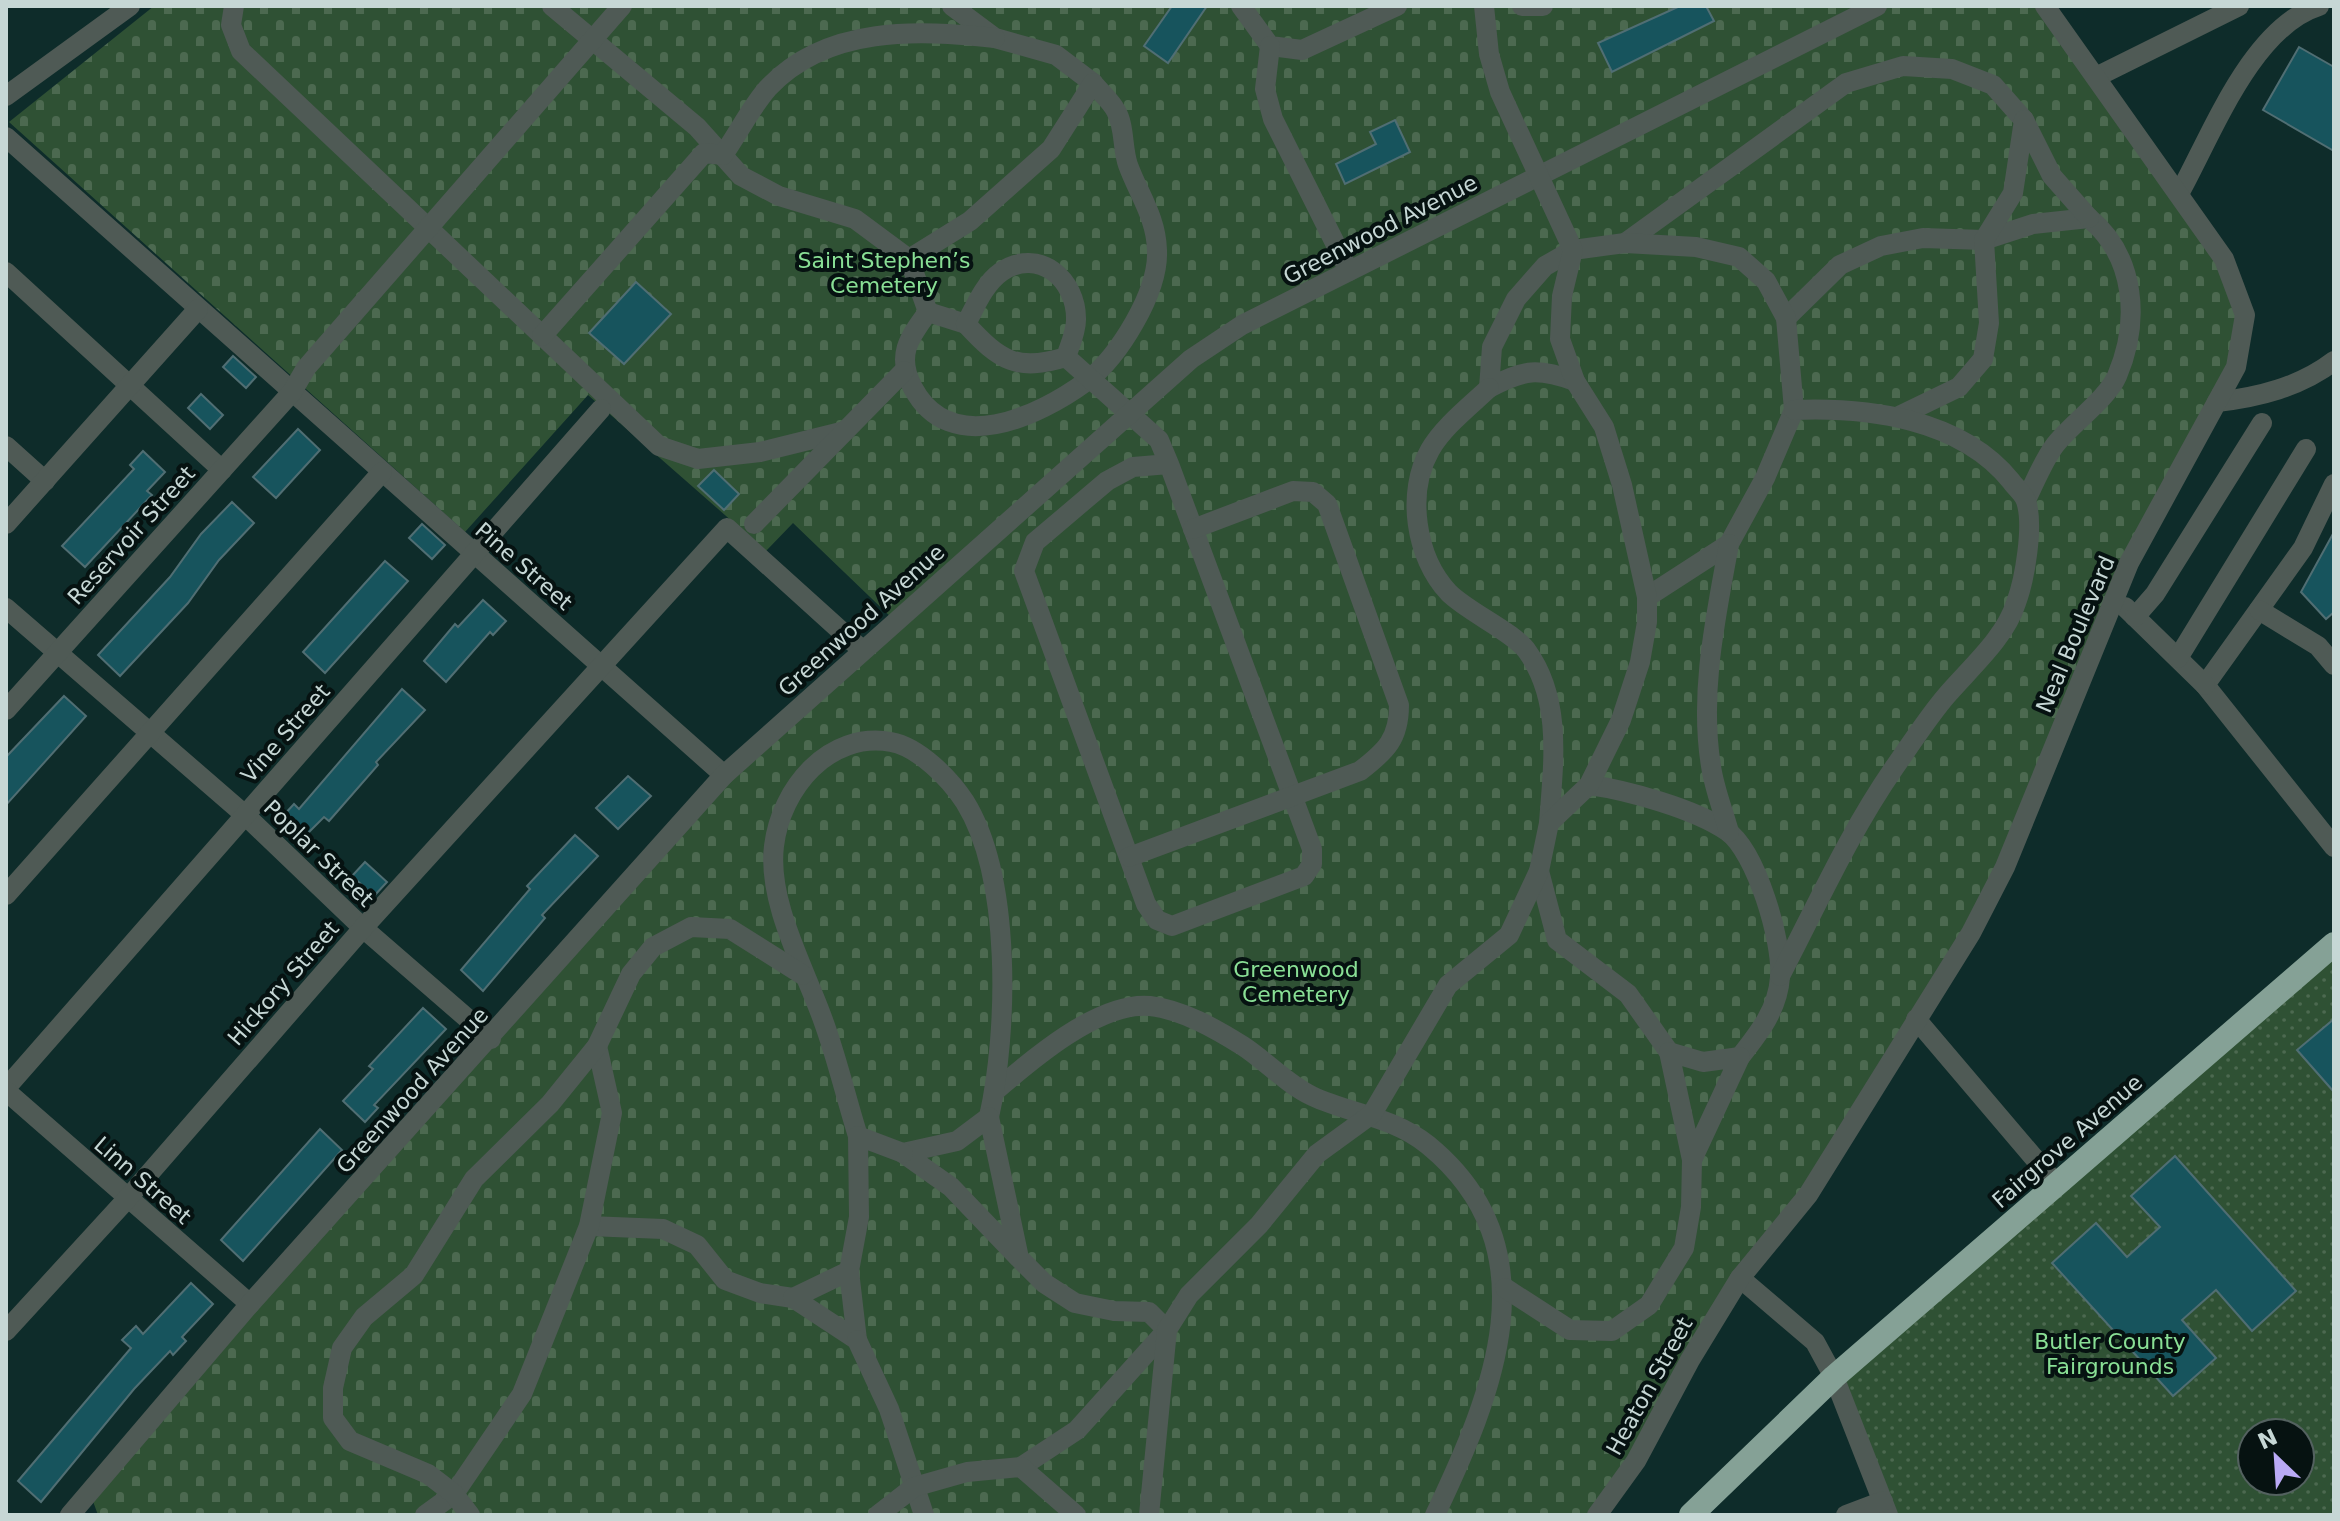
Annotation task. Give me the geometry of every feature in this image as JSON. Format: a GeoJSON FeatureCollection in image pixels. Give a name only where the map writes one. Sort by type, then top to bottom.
{"type":"FeatureCollection","features":[{"type":"Feature","properties":{"kind":"highway","name":"Fairgrove Avenue"},"geometry":{"type":"LineString","coordinates":[[1691,1515],[1834,1377],[2334,944]]}},
{"type":"Feature","properties":{"kind":"street"},"geometry":{"type":"LineString","coordinates":[[6,96],[130,6]]}},
{"type":"Feature","properties":{"kind":"street"},"geometry":{"type":"LineString","coordinates":[[234,6],[231,25],[241,51],[659,446],[698,459],[760,452],[845,431]]}},
{"type":"Feature","properties":{"kind":"street"},"geometry":{"type":"LineString","coordinates":[[552,6],[697,127],[741,176],[779,196],[855,219],[909,259],[928,312]]}},
{"type":"Feature","properties":{"kind":"street","name":"Reservoir Street"},"geometry":{"type":"LineString","coordinates":[[6,710],[292,392],[306,368],[622,6]]}},
{"type":"Feature","properties":{"kind":"street"},"geometry":{"type":"LineString","coordinates":[[952,6],[995,38]]}},
{"type":"Feature","properties":{"kind":"street"},"geometry":{"type":"LineString","coordinates":[[1241,6],[1270,46],[1265,89],[1273,119],[1349,271]]}},
{"type":"Feature","properties":{"kind":"street"},"geometry":{"type":"LineString","coordinates":[[1270,46],[1302,50],[1397,6]]}},
{"type":"Feature","properties":{"kind":"street"},"geometry":{"type":"LineString","coordinates":[[1484,6],[1489,54],[1500,92],[1573,250],[1562,296],[1560,339],[1575,381],[1604,427],[1622,485],[1647,597],[1647,622],[1640,662],[1621,720],[1589,785],[1549,823]]}},
{"type":"Feature","properties":{"kind":"street"},"geometry":{"type":"LineString","coordinates":[[1522,6],[1543,6]]}},
{"type":"Feature","properties":{"kind":"street","name":"Greenwood Avenue"},"geometry":{"type":"LineString","coordinates":[[70,1515],[250,1304],[491,1039],[724,775],[1191,359],[1242,325],[1877,6]]}},
{"type":"Feature","properties":{"kind":"street","name":"Neal Boulevard"},"geometry":{"type":"LineString","coordinates":[[1740,1278],[1808,1195],[1855,1124],[1971,933],[2005,867],[2129,563],[2236,367],[2245,315],[2224,259],[2180,192],[2045,6]]}},
{"type":"Feature","properties":{"kind":"street"},"geometry":{"type":"LineString","coordinates":[[2096,77],[2239,6]]}},
{"type":"Feature","properties":{"kind":"street"},"geometry":{"type":"LineString","coordinates":[[2180,192],[2263,47],[2301,11],[2319,6]]}},
{"type":"Feature","properties":{"kind":"street"},"geometry":{"type":"LineString","coordinates":[[723,155],[768,88],[808,58],[860,37],[924,31],[995,38],[1056,55],[1093,83],[1117,112],[1128,164],[1153,217],[1158,253],[1147,298],[1125,338],[1089,380],[1032,414],[984,428],[948,423],[921,404],[904,371],[908,339],[928,312]]}},
{"type":"Feature","properties":{"kind":"street"},"geometry":{"type":"LineString","coordinates":[[1625,243],[1846,83],[1903,66],[1952,69],[1993,85],[2024,120],[2052,176],[2089,218],[2110,235],[2128,274],[2130,328],[2117,379],[2054,447],[2026,500],[2028,542],[2016,604],[1990,646],[1945,698],[1892,771],[1780,976],[1767,1024],[1740,1057],[1692,1160]]}},
{"type":"Feature","properties":{"kind":"street"},"geometry":{"type":"LineString","coordinates":[[909,259],[970,221],[1051,149],[1093,83]]}},
{"type":"Feature","properties":{"kind":"street"},"geometry":{"type":"LineString","coordinates":[[1899,416],[1959,387],[1983,359],[1989,323],[1984,240],[2013,193],[2024,120]]}},
{"type":"Feature","properties":{"kind":"street","name":"Pine Street"},"geometry":{"type":"LineString","coordinates":[[6,137],[724,775]]}},
{"type":"Feature","properties":{"kind":"street"},"geometry":{"type":"LineString","coordinates":[[542,336],[704,153],[723,155]]}},
{"type":"Feature","properties":{"kind":"street"},"geometry":{"type":"LineString","coordinates":[[1786,318],[1840,265],[1881,246],[1923,238],[1984,240],[2033,224],[2089,218]]}},
{"type":"Feature","properties":{"kind":"street"},"geometry":{"type":"LineString","coordinates":[[1489,388],[1492,347],[1516,299],[1545,266],[1573,250],[1625,243],[1696,247],[1739,257],[1766,281],[1786,318],[1794,410],[1765,478],[1729,544],[1713,635],[1706,715],[1711,767],[1729,832],[1749,859],[1768,900],[1780,976]]}},
{"type":"Feature","properties":{"kind":"street"},"geometry":{"type":"LineString","coordinates":[[966,324],[982,294],[1000,273],[1022,263],[1044,265],[1064,277],[1074,298],[1077,323],[1066,357]]}},
{"type":"Feature","properties":{"kind":"street"},"geometry":{"type":"LineString","coordinates":[[6,272],[222,470]]}},
{"type":"Feature","properties":{"kind":"street"},"geometry":{"type":"LineString","coordinates":[[6,524],[198,309]]}},
{"type":"Feature","properties":{"kind":"street"},"geometry":{"type":"LineString","coordinates":[[928,312],[966,324],[987,347],[1012,362],[1037,366],[1066,357]]}},
{"type":"Feature","properties":{"kind":"street"},"geometry":{"type":"LineString","coordinates":[[1066,357],[1159,440],[1169,464],[1312,849],[1312,864],[1304,876],[1172,926],[1157,920],[1146,904],[1024,571],[1035,542],[1107,481],[1133,467],[1169,464]]}},
{"type":"Feature","properties":{"kind":"street"},"geometry":{"type":"LineString","coordinates":[[2217,402],[2249,398],[2295,384],[2334,361]]}},
{"type":"Feature","properties":{"kind":"street"},"geometry":{"type":"LineString","coordinates":[[878,1515],[914,1487],[967,1472],[1021,1467],[1077,1430],[1167,1330],[1189,1295],[1259,1225],[1317,1154],[1372,1114],[1448,985],[1509,935],[1539,871],[1549,823],[1554,742],[1545,686],[1526,648],[1480,618],[1447,591],[1422,546],[1415,490],[1430,449],[1489,388],[1514,375],[1543,370],[1575,381]]}},
{"type":"Feature","properties":{"kind":"street"},"geometry":{"type":"LineString","coordinates":[[754,524],[904,371]]}},
{"type":"Feature","properties":{"kind":"street"},"geometry":{"type":"LineString","coordinates":[[1794,410],[1842,408],[1899,416],[1950,436],[1997,464],[2026,500]]}},
{"type":"Feature","properties":{"kind":"street","name":"Vine Street"},"geometry":{"type":"LineString","coordinates":[[6,1090],[601,409]]}},
{"type":"Feature","properties":{"kind":"street"},"geometry":{"type":"LineString","coordinates":[[2135,617],[2155,594],[2262,423]]}},
{"type":"Feature","properties":{"kind":"street"},"geometry":{"type":"LineString","coordinates":[[6,446],[45,481]]}},
{"type":"Feature","properties":{"kind":"street"},"geometry":{"type":"LineString","coordinates":[[2178,658],[2306,449]]}},
{"type":"Feature","properties":{"kind":"street"},"geometry":{"type":"LineString","coordinates":[[6,895],[382,472]]}},
{"type":"Feature","properties":{"kind":"street"},"geometry":{"type":"LineString","coordinates":[[2205,685],[2303,548],[2334,484]]}},
{"type":"Feature","properties":{"kind":"street"},"geometry":{"type":"LineString","coordinates":[[1129,857],[1360,771],[1387,750],[1399,728],[1399,705],[1327,504],[1313,492],[1293,491],[1193,529]]}},
{"type":"Feature","properties":{"kind":"street","name":"Hickory Street"},"geometry":{"type":"LineString","coordinates":[[6,1331],[127,1199],[363,928],[727,528],[862,650]]}},
{"type":"Feature","properties":{"kind":"street"},"geometry":{"type":"LineString","coordinates":[[1647,597],[1729,544]]}},
{"type":"Feature","properties":{"kind":"street"},"geometry":{"type":"LineString","coordinates":[[2115,598],[2205,685],[2334,847]]}},
{"type":"Feature","properties":{"kind":"street","name":"Poplar Street"},"geometry":{"type":"LineString","coordinates":[[6,608],[245,815],[363,928],[491,1039]]}},
{"type":"Feature","properties":{"kind":"street"},"geometry":{"type":"LineString","coordinates":[[2259,610],[2326,640],[2334,665]]}},
{"type":"Feature","properties":{"kind":"street"},"geometry":{"type":"LineString","coordinates":[[924,1515],[889,1409],[857,1340],[849,1271],[859,1217],[858,1136],[823,1020],[803,975],[779,897],[774,847],[788,798],[819,759],[854,742],[893,742],[932,764],[965,803],[992,868],[1003,959],[994,1092],[989,1117],[1019,1258]]}},
{"type":"Feature","properties":{"kind":"street"},"geometry":{"type":"LineString","coordinates":[[1589,785],[1628,790],[1729,832]]}},
{"type":"Feature","properties":{"kind":"street"},"geometry":{"type":"LineString","coordinates":[[1505,1288],[1570,1330],[1612,1331],[1649,1305],[1684,1248],[1691,1207],[1692,1160],[1669,1052],[1628,994],[1557,940],[1539,871]]}},
{"type":"Feature","properties":{"kind":"street"},"geometry":{"type":"LineString","coordinates":[[470,1515],[454,1494],[428,1474],[350,1441],[333,1418],[333,1388],[342,1348],[364,1317],[414,1275],[474,1179],[550,1104],[597,1046],[631,974],[653,947],[691,927],[730,929],[803,975]]}},
{"type":"Feature","properties":{"kind":"street"},"geometry":{"type":"LineString","coordinates":[[994,1092],[1042,1051],[1101,1016],[1148,1006],[1208,1024],[1267,1062],[1310,1096],[1372,1114],[1427,1145],[1468,1187],[1492,1237],[1505,1288],[1495,1365],[1470,1441],[1435,1515]]}},
{"type":"Feature","properties":{"kind":"street"},"geometry":{"type":"LineString","coordinates":[[1916,1019],[2057,1185]]}},
{"type":"Feature","properties":{"kind":"street"},"geometry":{"type":"LineString","coordinates":[[425,1515],[454,1494],[522,1394],[589,1226],[612,1113],[597,1046]]}},
{"type":"Feature","properties":{"kind":"street"},"geometry":{"type":"LineString","coordinates":[[1669,1052],[1703,1062],[1740,1057]]}},
{"type":"Feature","properties":{"kind":"street","name":"Linn Street"},"geometry":{"type":"LineString","coordinates":[[6,1090],[250,1304]]}},
{"type":"Feature","properties":{"kind":"street"},"geometry":{"type":"LineString","coordinates":[[903,1153],[957,1141],[989,1117]]}},
{"type":"Feature","properties":{"kind":"street"},"geometry":{"type":"LineString","coordinates":[[858,1136],[903,1153],[951,1187],[1044,1283],[1075,1303],[1114,1311],[1149,1312],[1167,1330]]}},
{"type":"Feature","properties":{"kind":"street"},"geometry":{"type":"LineString","coordinates":[[589,1226],[663,1229],[697,1245],[725,1280],[760,1293],[793,1298],[857,1340]]}},
{"type":"Feature","properties":{"kind":"street"},"geometry":{"type":"LineString","coordinates":[[793,1298],[849,1271]]}},
{"type":"Feature","properties":{"kind":"street"},"geometry":{"type":"LineString","coordinates":[[1740,1278],[1815,1342],[1834,1377],[1886,1508],[1846,1515]]}},
{"type":"Feature","properties":{"kind":"street","name":"Heaton Street"},"geometry":{"type":"LineString","coordinates":[[1597,1515],[1636,1461],[1690,1360],[1740,1278]]}},
{"type":"Feature","properties":{"kind":"street"},"geometry":{"type":"LineString","coordinates":[[1149,1515],[1167,1330]]}},
{"type":"Feature","properties":{"kind":"street"},"geometry":{"type":"LineString","coordinates":[[1021,1467],[1076,1515]]}},
{"type":"Feature","properties":{"kind":"green space","name":"Greenwood Cemetery"},"geometry":{"type":"Polygon","coordinates":[[[154,6],[2045,6],[2187,202],[2245,315],[2236,367],[2129,563],[2005,867],[1855,1124],[1740,1278],[1597,1515],[98,1515],[90,1493],[724,775],[895,621],[793,523],[766,551],[588,395],[465,532],[9,122],[154,6]]]}},
{"type":"Feature","properties":{"kind":"green space","name":"Butler County Fairgrounds"},"geometry":{"type":"Polygon","coordinates":[[[2334,944],[2334,1515],[1888,1515],[1834,1377],[2334,944]]]}},
{"type":"Feature","properties":{"kind":"building"},"geometry":{"type":"Polygon","coordinates":[[[1172,6],[1207,6],[1168,63],[1144,46],[1172,6]]]}},
{"type":"Feature","properties":{"kind":"building"},"geometry":{"type":"Polygon","coordinates":[[[1680,6],[1706,6],[1714,21],[1612,72],[1598,43],[1680,6]]]}},
{"type":"Feature","properties":{"kind":"building"},"geometry":{"type":"Polygon","coordinates":[[[2299,47],[2334,67],[2334,151],[2263,110],[2299,47]]]}},
{"type":"Feature","properties":{"kind":"building"},"geometry":{"type":"Polygon","coordinates":[[[1395,120],[1410,152],[1345,184],[1336,164],[1376,144],[1370,132],[1395,120]]]}},
{"type":"Feature","properties":{"kind":"building"},"geometry":{"type":"Polygon","coordinates":[[[636,282],[671,314],[624,364],[589,333],[636,282]]]}},
{"type":"Feature","properties":{"kind":"building"},"geometry":{"type":"Polygon","coordinates":[[[233,356],[256,377],[246,388],[223,367],[233,356]]]}},
{"type":"Feature","properties":{"kind":"building"},"geometry":{"type":"Polygon","coordinates":[[[201,394],[223,415],[210,429],[188,408],[201,394]]]}},
{"type":"Feature","properties":{"kind":"building"},"geometry":{"type":"Polygon","coordinates":[[[298,429],[320,450],[276,498],[253,477],[298,429]]]}},
{"type":"Feature","properties":{"kind":"building"},"geometry":{"type":"Polygon","coordinates":[[[143,451],[165,472],[147,491],[152,495],[85,567],[62,546],[134,469],[130,465],[143,451]]]}},
{"type":"Feature","properties":{"kind":"building"},"geometry":{"type":"Polygon","coordinates":[[[714,470],[739,494],[724,510],[698,486],[714,470]]]}},
{"type":"Feature","properties":{"kind":"building"},"geometry":{"type":"Polygon","coordinates":[[[232,502],[254,523],[219,560],[188,603],[120,676],[98,655],[170,577],[201,534],[232,502]]]}},
{"type":"Feature","properties":{"kind":"building"},"geometry":{"type":"Polygon","coordinates":[[[422,524],[445,545],[432,559],[409,538],[422,524]]]}},
{"type":"Feature","properties":{"kind":"building"},"geometry":{"type":"Polygon","coordinates":[[[2334,532],[2334,612],[2326,619],[2301,592],[2334,532]]]}},
{"type":"Feature","properties":{"kind":"building"},"geometry":{"type":"Polygon","coordinates":[[[385,561],[408,581],[325,673],[303,652],[385,561]]]}},
{"type":"Feature","properties":{"kind":"building"},"geometry":{"type":"Polygon","coordinates":[[[483,600],[506,621],[493,635],[490,632],[446,682],[424,661],[455,624],[458,627],[483,600]]]}},
{"type":"Feature","properties":{"kind":"building"},"geometry":{"type":"Polygon","coordinates":[[[402,689],[425,710],[376,762],[378,765],[329,821],[324,817],[303,838],[281,818],[294,804],[299,809],[402,689]]]}},
{"type":"Feature","properties":{"kind":"building"},"geometry":{"type":"Polygon","coordinates":[[[64,696],[86,716],[6,805],[6,757],[64,696]]]}},
{"type":"Feature","properties":{"kind":"building"},"geometry":{"type":"Polygon","coordinates":[[[628,776],[651,796],[618,829],[596,808],[628,776]]]}},
{"type":"Feature","properties":{"kind":"building"},"geometry":{"type":"Polygon","coordinates":[[[575,835],[598,856],[542,915],[545,918],[483,991],[461,970],[530,889],[527,886],[575,835]]]}},
{"type":"Feature","properties":{"kind":"building"},"geometry":{"type":"Polygon","coordinates":[[[365,862],[387,882],[374,896],[352,876],[365,862]]]}},
{"type":"Feature","properties":{"kind":"building"},"geometry":{"type":"Polygon","coordinates":[[[423,1008],[446,1029],[374,1105],[378,1108],[365,1122],[343,1101],[373,1069],[369,1066],[423,1008]]]}},
{"type":"Feature","properties":{"kind":"building"},"geometry":{"type":"Polygon","coordinates":[[[2334,1019],[2334,1092],[2297,1050],[2334,1019]]]}},
{"type":"Feature","properties":{"kind":"building"},"geometry":{"type":"Polygon","coordinates":[[[320,1129],[342,1150],[243,1261],[221,1240],[320,1129]]]}},
{"type":"Feature","properties":{"kind":"building"},"geometry":{"type":"Polygon","coordinates":[[[2175,1156],[2296,1291],[2252,1331],[2216,1290],[2182,1320],[2216,1358],[2173,1396],[2052,1263],[2096,1223],[2127,1257],[2160,1227],[2131,1196],[2175,1156]]]}},
{"type":"Feature","properties":{"kind":"building"},"geometry":{"type":"Polygon","coordinates":[[[191,1283],[213,1304],[182,1337],[186,1341],[173,1355],[170,1351],[134,1389],[41,1502],[18,1481],[131,1348],[122,1340],[136,1326],[143,1334],[191,1283]]]}},
{"type":"Feature","properties":{"kind":"park label","name":"Saint Stephen’s Cemetery"},"geometry":{"type":"Point","coordinates":[884,272]}}]}
